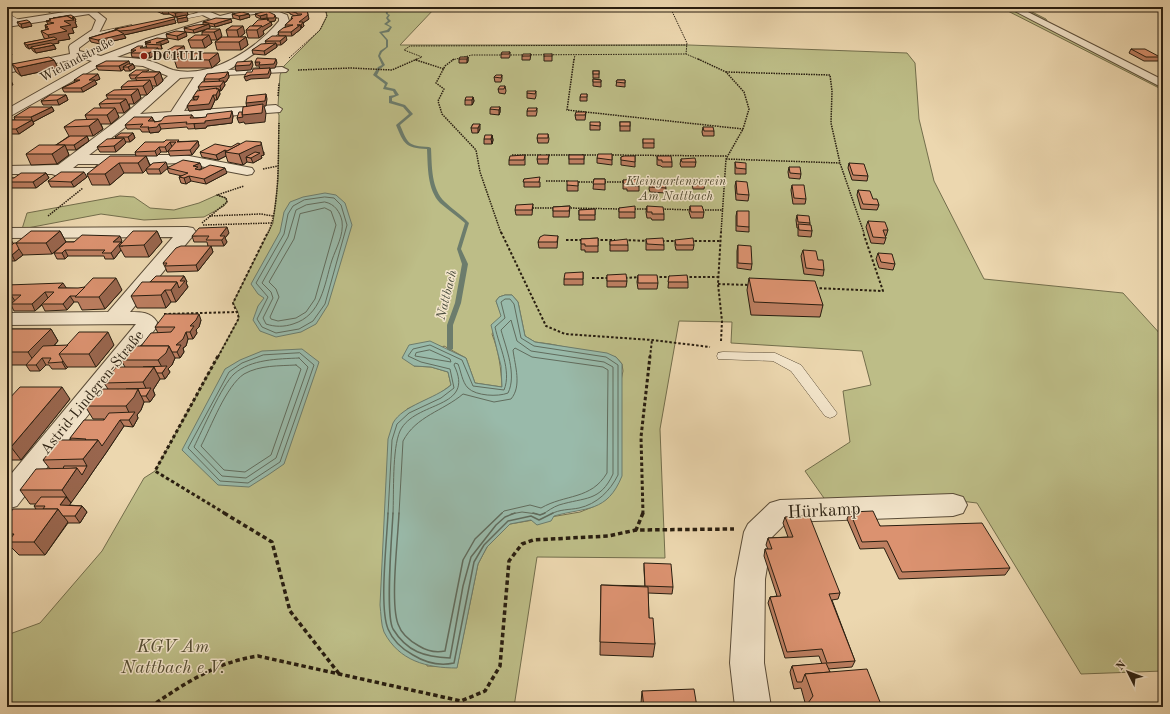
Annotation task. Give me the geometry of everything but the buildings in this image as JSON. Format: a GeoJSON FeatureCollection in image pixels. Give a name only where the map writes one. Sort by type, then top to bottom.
{"type":"FeatureCollection","features":[{"type":"Feature","properties":{"kind":"street"},"geometry":{"type":"LineString","coordinates":[[190,7],[220,18]]}},
{"type":"Feature","properties":{"kind":"street"},"geometry":{"type":"LineString","coordinates":[[1011,7],[1163,85]]}},
{"type":"Feature","properties":{"kind":"street"},"geometry":{"type":"LineString","coordinates":[[7,24],[88,9],[101,19],[96,31],[88,35],[74,47],[74,52],[80,55]]}},
{"type":"Feature","properties":{"kind":"street","name":"Wielandstraße"},"geometry":{"type":"LineString","coordinates":[[7,114],[106,58],[150,41],[220,18],[266,10],[284,17],[284,22],[281,26],[262,42]]}},
{"type":"Feature","properties":{"kind":"street"},"geometry":{"type":"LineString","coordinates":[[249,41],[262,42]]}},
{"type":"Feature","properties":{"kind":"street"},"geometry":{"type":"LineString","coordinates":[[174,117],[207,73],[226,66],[262,42]]}},
{"type":"Feature","properties":{"kind":"street"},"geometry":{"type":"LineString","coordinates":[[7,70],[80,55],[148,63],[167,72],[177,74],[228,74],[282,70]]}},
{"type":"Feature","properties":{"kind":"street"},"geometry":{"type":"LineString","coordinates":[[74,160],[114,159],[99,172],[58,172],[128,119],[177,74]]}},
{"type":"Feature","properties":{"kind":"street"},"geometry":{"type":"LineString","coordinates":[[128,119],[276,109]]}},
{"type":"Feature","properties":{"kind":"street"},"geometry":{"type":"LineString","coordinates":[[111,161],[189,159],[252,175]]}},
{"type":"Feature","properties":{"kind":"street"},"geometry":{"type":"LineString","coordinates":[[7,170],[62,169]]}},
{"type":"Feature","properties":{"kind":"street"},"geometry":{"type":"LineString","coordinates":[[7,233],[187,232]]}},
{"type":"Feature","properties":{"kind":"street"},"geometry":{"type":"LineString","coordinates":[[114,318],[187,232]]}},
{"type":"Feature","properties":{"kind":"street","name":"Astrid-Lindgren-Straße"},"geometry":{"type":"LineString","coordinates":[[7,319],[140,318],[147,322],[146,328],[7,498]]}},
{"type":"Feature","properties":{"kind":"street","name":"Hürkamp"},"geometry":{"type":"LineString","coordinates":[[753,707],[748,663],[750,587],[758,532],[780,511],[953,505]]}},
{"type":"Feature","properties":{"kind":"lane"},"geometry":{"type":"LineString","coordinates":[[154,23],[207,14]]}},
{"type":"Feature","properties":{"kind":"lane"},"geometry":{"type":"LineString","coordinates":[[7,15],[19,22]]}},
{"type":"Feature","properties":{"kind":"lane"},"geometry":{"type":"LineString","coordinates":[[88,35],[140,26]]}},
{"type":"Feature","properties":{"kind":"lane"},"geometry":{"type":"LineString","coordinates":[[719,350],[774,357],[796,368],[830,413]]}},
{"type":"Feature","properties":{"kind":"path"},"geometry":{"type":"LineString","coordinates":[[320,7],[326,12],[327,16],[320,30],[289,59],[282,70],[276,109],[279,112],[279,126],[273,223],[233,303],[238,312],[239,318],[155,471],[272,542],[290,611],[340,675]]}},
{"type":"Feature","properties":{"kind":"path"},"geometry":{"type":"LineString","coordinates":[[670,7],[687,45],[686,54]]}},
{"type":"Feature","properties":{"kind":"path"},"geometry":{"type":"LineString","coordinates":[[282,70],[350,68],[392,70],[422,57],[404,50],[410,46],[687,45]]}},
{"type":"Feature","properties":{"kind":"path"},"geometry":{"type":"LineString","coordinates":[[726,72],[744,92],[749,109],[743,129],[726,159],[718,284],[722,321],[719,350],[652,340],[565,334],[546,326],[498,226],[480,172],[476,150],[442,114],[438,101],[444,89],[436,83],[446,65],[455,58],[472,56],[686,54],[726,72],[830,75],[832,99],[830,114],[831,130],[840,163],[884,291],[813,288]]}},
{"type":"Feature","properties":{"kind":"path"},"geometry":{"type":"LineString","coordinates":[[575,55],[567,110],[743,129]]}},
{"type":"Feature","properties":{"kind":"path"},"geometry":{"type":"LineString","coordinates":[[392,70],[415,60],[444,69]]}},
{"type":"Feature","properties":{"kind":"path"},"geometry":{"type":"LineString","coordinates":[[512,155],[728,156]]}},
{"type":"Feature","properties":{"kind":"path"},"geometry":{"type":"LineString","coordinates":[[726,159],[840,163]]}},
{"type":"Feature","properties":{"kind":"path"},"geometry":{"type":"LineString","coordinates":[[27,233],[97,176],[99,172]]}},
{"type":"Feature","properties":{"kind":"path"},"geometry":{"type":"LineString","coordinates":[[187,232],[200,225],[208,216],[224,206],[227,202],[226,198],[217,195],[252,175],[261,175]]}},
{"type":"Feature","properties":{"kind":"path"},"geometry":{"type":"LineString","coordinates":[[546,182],[724,183]]}},
{"type":"Feature","properties":{"kind":"path"},"geometry":{"type":"LineString","coordinates":[[526,208],[557,208]]}},
{"type":"Feature","properties":{"kind":"path"},"geometry":{"type":"LineString","coordinates":[[565,208],[621,209]]}},
{"type":"Feature","properties":{"kind":"path"},"geometry":{"type":"LineString","coordinates":[[629,209],[653,209]]}},
{"type":"Feature","properties":{"kind":"path"},"geometry":{"type":"LineString","coordinates":[[661,209],[723,210]]}},
{"type":"Feature","properties":{"kind":"path"},"geometry":{"type":"LineString","coordinates":[[208,216],[260,214],[274,216]]}},
{"type":"Feature","properties":{"kind":"path"},"geometry":{"type":"LineString","coordinates":[[566,240],[651,240]]}},
{"type":"Feature","properties":{"kind":"path"},"geometry":{"type":"LineString","coordinates":[[659,241],[682,241]]}},
{"type":"Feature","properties":{"kind":"path"},"geometry":{"type":"LineString","coordinates":[[690,241],[721,241]]}},
{"type":"Feature","properties":{"kind":"path"},"geometry":{"type":"LineString","coordinates":[[623,278],[646,277]]}},
{"type":"Feature","properties":{"kind":"path"},"geometry":{"type":"LineString","coordinates":[[654,277],[677,277]]}},
{"type":"Feature","properties":{"kind":"path"},"geometry":{"type":"LineString","coordinates":[[684,277],[719,277]]}},
{"type":"Feature","properties":{"kind":"path"},"geometry":{"type":"LineString","coordinates":[[592,278],[615,278]]}},
{"type":"Feature","properties":{"kind":"path"},"geometry":{"type":"LineString","coordinates":[[718,284],[758,286]]}},
{"type":"Feature","properties":{"kind":"path"},"geometry":{"type":"LineString","coordinates":[[140,318],[154,314],[238,312]]}},
{"type":"Feature","properties":{"kind":"path"},"geometry":{"type":"LineString","coordinates":[[636,530],[643,513],[641,437],[652,340]]}},
{"type":"Feature","properties":{"kind":"path"},"geometry":{"type":"LineString","coordinates":[[150,707],[200,673],[244,657],[258,656],[461,701],[485,691],[500,666],[509,561],[522,544],[533,540],[608,536],[636,530],[722,528]]}},
{"type":"Feature","properties":{"kind":"green space"},"geometry":{"type":"Polygon","coordinates":[[[320,7],[436,7],[400,45],[689,45],[907,53],[915,63],[919,119],[934,181],[984,279],[1123,293],[1163,337],[1163,671],[1081,674],[977,503],[952,500],[826,501],[805,471],[850,442],[843,391],[871,385],[862,351],[731,343],[732,322],[679,321],[660,429],[665,558],[537,557],[514,707],[7,707],[7,635],[40,623],[102,551],[144,478],[155,471],[239,318],[238,312],[233,303],[273,223],[278,180],[279,115],[276,109],[278,105],[280,75],[284,66],[320,30],[327,16],[326,12],[320,7]],[[512,295],[499,297],[496,301],[502,316],[492,334],[499,360],[502,387],[475,383],[466,358],[444,346],[414,366],[431,367],[448,372],[451,385],[439,394],[407,409],[427,666],[457,667],[478,564],[487,547],[510,524],[580,512],[595,506],[623,371],[622,364],[616,357],[535,342],[525,336],[518,302],[512,295]]]}},
{"type":"Feature","properties":{"kind":"green space"},"geometry":{"type":"Polygon","coordinates":[[[444,7],[661,7],[662,9],[442,9],[444,7]]]}},
{"type":"Feature","properties":{"kind":"green space"},"geometry":{"type":"Polygon","coordinates":[[[1000,7],[1022,7],[1046,19],[1048,23],[1163,87],[1163,90],[1000,7]]]}},
{"type":"Feature","properties":{"kind":"green space"},"geometry":{"type":"Polygon","coordinates":[[[217,195],[226,198],[227,202],[224,206],[204,217],[144,220],[101,214],[22,229],[27,213],[120,196],[134,197],[150,208],[174,210],[199,203],[217,195]]]}},
{"type":"Feature","properties":{"kind":"water"},"geometry":{"type":"Polygon","coordinates":[[[325,193],[336,195],[345,203],[352,225],[328,305],[316,324],[301,332],[276,337],[260,331],[253,320],[258,306],[264,298],[258,294],[251,284],[280,232],[284,212],[290,202],[303,197],[325,193]]]}},
{"type":"Feature","properties":{"kind":"water"},"geometry":{"type":"Polygon","coordinates":[[[512,295],[518,302],[525,336],[535,342],[607,353],[616,357],[622,364],[622,476],[610,497],[602,503],[586,509],[554,516],[551,521],[537,525],[531,520],[510,524],[487,547],[478,564],[457,668],[446,668],[415,661],[406,656],[390,642],[382,626],[380,605],[388,439],[393,423],[404,411],[451,385],[448,372],[431,367],[414,366],[402,358],[409,345],[430,341],[466,358],[475,383],[502,387],[501,366],[491,325],[501,316],[496,301],[499,297],[512,295]]]}},
{"type":"Feature","properties":{"kind":"water"},"geometry":{"type":"Polygon","coordinates":[[[302,349],[319,362],[284,464],[249,487],[218,485],[182,450],[225,369],[240,360],[262,351],[302,349]]]}},
{"type":"Feature","properties":{"kind":"waterway","name":"Nattbach"},"geometry":{"type":"LineString","coordinates":[[386,7],[387,14],[389,15],[387,18],[390,21],[385,24],[391,27],[388,31],[380,32],[387,40],[387,47],[379,56],[384,65],[379,68],[375,75],[387,84],[384,88],[394,90],[397,95],[390,97],[390,102],[404,106],[411,114],[398,125],[408,144],[416,147],[429,148],[432,180],[436,195],[443,203],[467,223],[459,249],[465,264],[458,303],[450,325],[450,349]]}},
{"type":"Feature","properties":{"kind":"place","name":"DC1ULI"},"geometry":{"type":"Point","coordinates":[144,56]}},
{"type":"Feature","properties":{"kind":"park label","name":"Kleingartenverein Am Nattbach"},"geometry":{"type":"Point","coordinates":[676,188]}},
{"type":"Feature","properties":{"kind":"park label","name":"KGV Am Nattbach e.V."},"geometry":{"type":"Point","coordinates":[173,657]}}]}
